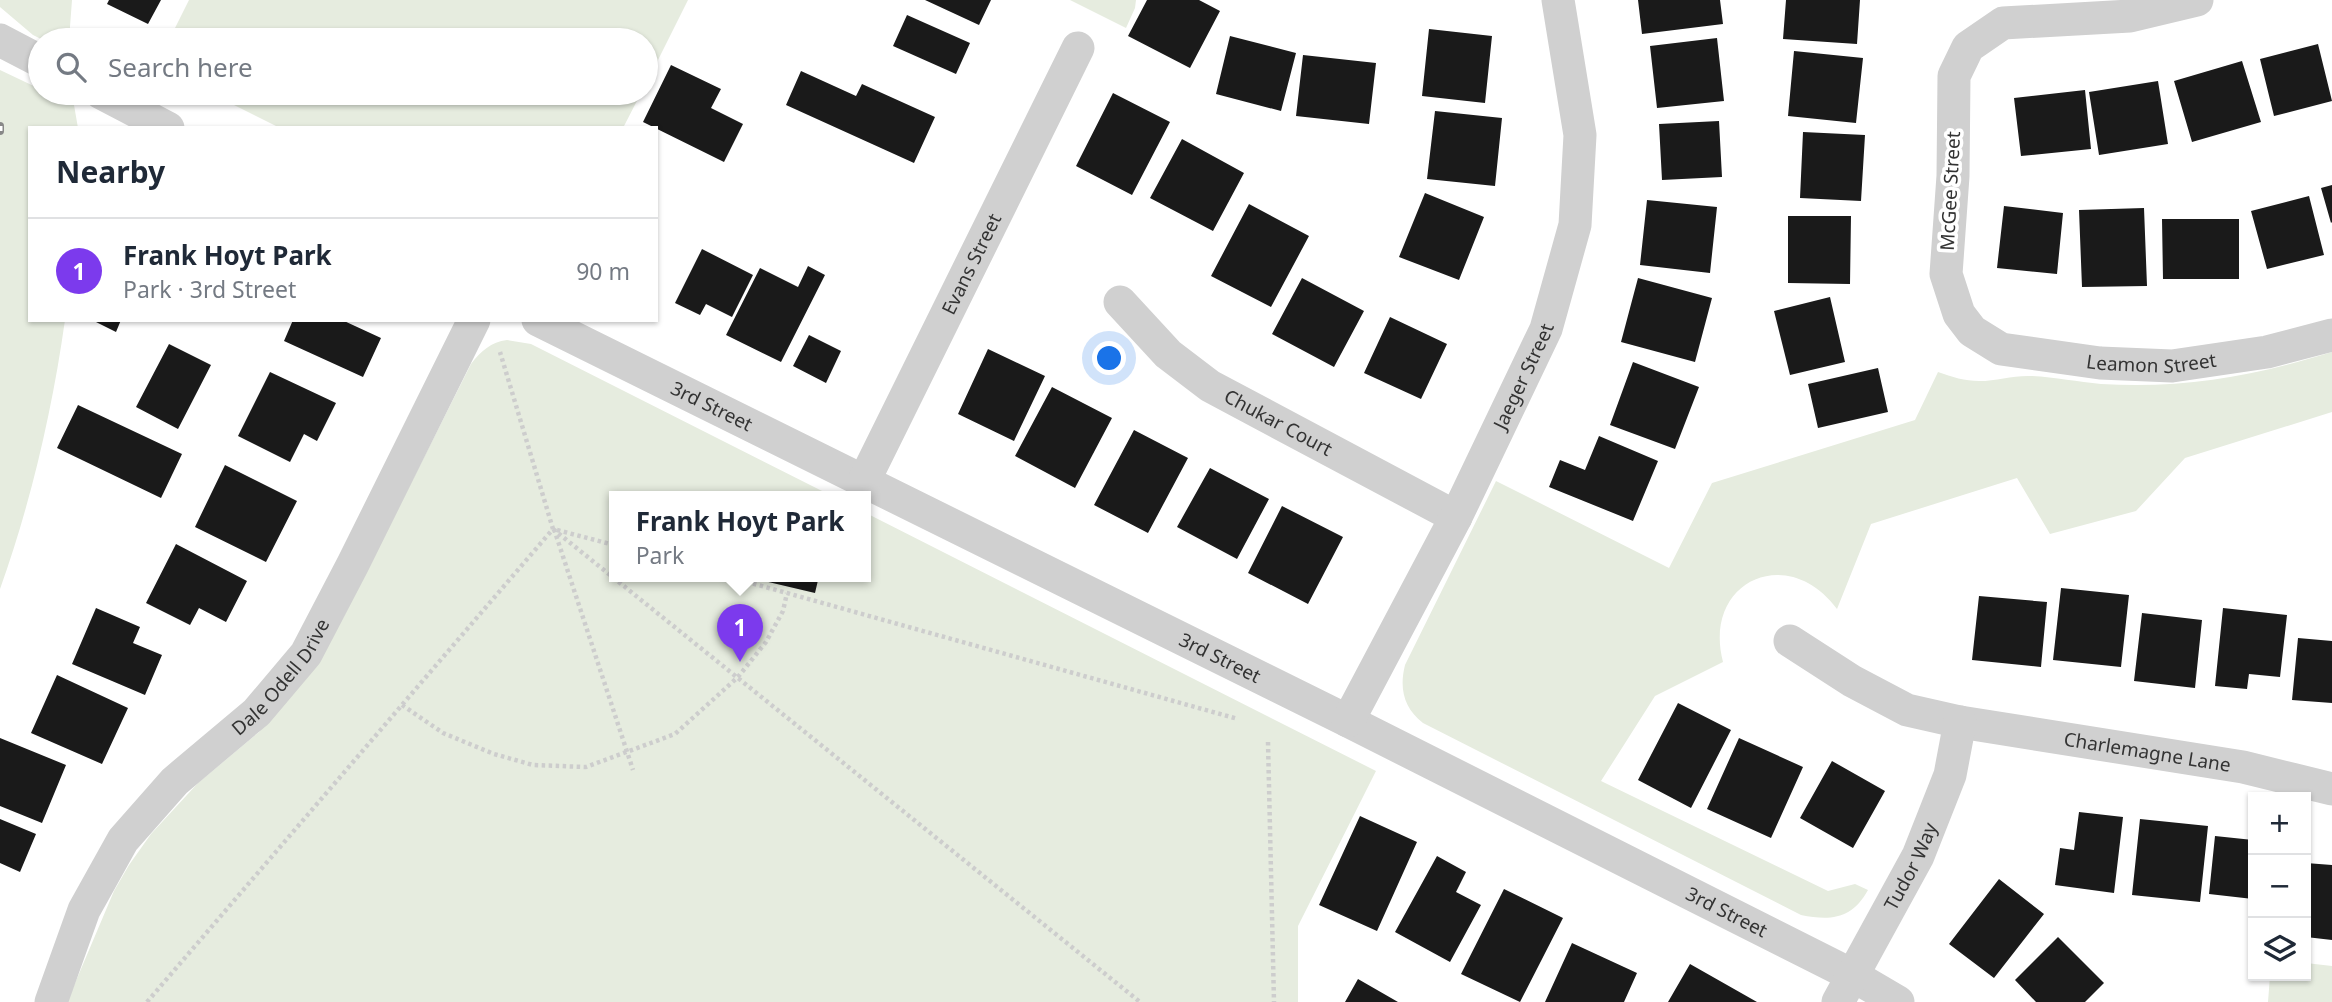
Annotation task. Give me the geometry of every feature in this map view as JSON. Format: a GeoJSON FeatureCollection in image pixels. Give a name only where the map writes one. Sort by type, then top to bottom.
{"type":"FeatureCollection","features":[{"type":"Feature","properties":{"kind":"street","name":"Jaeger Street"},"geometry":{"type":"LineString","coordinates":[[1348,721],[1456,517],[1546,330],[1574,225],[1580,135],[1558,0]]}},
{"type":"Feature","properties":{"kind":"street","name":"McGee Street"},"geometry":{"type":"LineString","coordinates":[[1972,331],[1959,314],[1946,274],[1953,176],[1954,76],[1968,47],[2003,23],[2130,16],[2197,0]]}},
{"type":"Feature","properties":{"kind":"street"},"geometry":{"type":"LineString","coordinates":[[0,40],[28,55]]}},
{"type":"Feature","properties":{"kind":"street","name":"Evans Street"},"geometry":{"type":"LineString","coordinates":[[864,481],[1078,48]]}},
{"type":"Feature","properties":{"kind":"street"},"geometry":{"type":"LineString","coordinates":[[124,105],[164,126]]}},
{"type":"Feature","properties":{"kind":"street","name":"Chukar Court"},"geometry":{"type":"LineString","coordinates":[[1120,302],[1168,354],[1210,386],[1456,517]]}},
{"type":"Feature","properties":{"kind":"street","name":"Dale Odell Drive"},"geometry":{"type":"LineString","coordinates":[[51,1002],[84,910],[123,840],[175,781],[257,712],[306,654],[354,564],[473,322]]}},
{"type":"Feature","properties":{"kind":"street","name":"3rd Street"},"geometry":{"type":"LineString","coordinates":[[542,322],[1348,721],[1845,988],[1898,1002]]}},
{"type":"Feature","properties":{"kind":"street","name":"Leamon Street"},"geometry":{"type":"LineString","coordinates":[[1972,331],[2001,349],[2101,363],[2172,366],[2267,352],[2332,335]]}},
{"type":"Feature","properties":{"kind":"street","name":"Charlemagne Lane"},"geometry":{"type":"LineString","coordinates":[[1790,641],[1852,681],[1907,710],[1960,722],[2243,767],[2332,789]]}},
{"type":"Feature","properties":{"kind":"street","name":"Tudor Way"},"geometry":{"type":"LineString","coordinates":[[1845,988],[1918,856],[1950,775],[1960,722]]}},
{"type":"Feature","properties":{"kind":"path"},"geometry":{"type":"LineString","coordinates":[[500,352],[553,528],[633,770]]}},
{"type":"Feature","properties":{"kind":"path"},"geometry":{"type":"LineString","coordinates":[[553,528],[609,544]]}},
{"type":"Feature","properties":{"kind":"path"},"geometry":{"type":"LineString","coordinates":[[553,528],[609,573]]}},
{"type":"Feature","properties":{"kind":"path"},"geometry":{"type":"LineString","coordinates":[[147,1002],[553,528]]}},
{"type":"Feature","properties":{"kind":"path"},"geometry":{"type":"LineString","coordinates":[[620,582],[1140,1002]]}},
{"type":"Feature","properties":{"kind":"path"},"geometry":{"type":"LineString","coordinates":[[748,582],[1238,719]]}},
{"type":"Feature","properties":{"kind":"path"},"geometry":{"type":"LineString","coordinates":[[402,705],[443,733],[494,754],[533,765],[586,767],[675,734],[738,677],[766,642],[783,611],[787,593]]}},
{"type":"Feature","properties":{"kind":"path"},"geometry":{"type":"LineString","coordinates":[[1268,743],[1274,1002]]}},
{"type":"Feature","properties":{"kind":"shaded area"},"geometry":{"type":"Polygon","coordinates":[[[0,0],[72,0],[70,28],[28,28],[28,31],[0,7],[0,0]]]}},
{"type":"Feature","properties":{"kind":"shaded area"},"geometry":{"type":"Polygon","coordinates":[[[189,0],[688,0],[658,60],[658,28],[175,28],[189,0]]]}},
{"type":"Feature","properties":{"kind":"shaded area"},"geometry":{"type":"Polygon","coordinates":[[[1070,0],[1136,0],[1126,28],[1070,0]]]}},
{"type":"Feature","properties":{"kind":"shaded area"},"geometry":{"type":"Polygon","coordinates":[[[0,70],[28,83],[28,105],[74,105],[78,126],[28,126],[28,322],[65,322],[54,389],[39,456],[0,589],[0,70]]]}},
{"type":"Feature","properties":{"kind":"shaded area"},"geometry":{"type":"Polygon","coordinates":[[[234,105],[635,105],[624,126],[276,126],[234,105]]]}},
{"type":"Feature","properties":{"kind":"shaded area"},"geometry":{"type":"Polygon","coordinates":[[[507,340],[531,344],[822,491],[609,491],[609,582],[871,582],[871,516],[1376,771],[1298,926],[1298,1002],[67,1002],[114,891],[129,865],[151,834],[198,783],[259,732],[343,618],[471,364],[496,343],[507,340]]]}},
{"type":"Feature","properties":{"kind":"shaded area"},"geometry":{"type":"Polygon","coordinates":[[[2332,352],[2332,412],[2185,458],[2136,511],[2050,534],[2017,478],[1871,524],[1837,609],[1817,589],[1795,578],[1773,575],[1753,580],[1737,592],[1725,611],[1720,634],[1723,662],[1655,696],[1601,781],[1828,891],[1855,884],[1868,890],[1855,907],[1840,916],[1822,918],[1801,915],[1423,723],[1407,704],[1403,690],[1405,665],[1496,481],[1669,568],[1712,483],[1915,420],[1938,372],[1974,381],[2032,376],[2101,384],[2161,384],[2246,374],[2332,352]]]}},
{"type":"Feature","properties":{"kind":"shaded area"},"geometry":{"type":"Polygon","coordinates":[[[2311,964],[2332,966],[2332,1002],[2268,1002],[2270,981],[2311,981],[2311,964]]]}},
{"type":"Feature","properties":{"kind":"building"},"geometry":{"type":"Polygon","coordinates":[[[109,0],[161,0],[148,24],[107,4],[109,0]]]}},
{"type":"Feature","properties":{"kind":"building"},"geometry":{"type":"Polygon","coordinates":[[[925,0],[991,0],[979,25],[925,0]]]}},
{"type":"Feature","properties":{"kind":"building"},"geometry":{"type":"Polygon","coordinates":[[[1147,0],[1199,0],[1220,11],[1190,68],[1128,36],[1147,0]]]}},
{"type":"Feature","properties":{"kind":"building"},"geometry":{"type":"Polygon","coordinates":[[[1638,0],[1720,0],[1723,24],[1642,34],[1638,0]]]}},
{"type":"Feature","properties":{"kind":"building"},"geometry":{"type":"Polygon","coordinates":[[[1786,0],[1860,0],[1857,44],[1783,39],[1786,0]]]}},
{"type":"Feature","properties":{"kind":"building"},"geometry":{"type":"Polygon","coordinates":[[[907,15],[970,43],[956,74],[893,46],[907,15]]]}},
{"type":"Feature","properties":{"kind":"building"},"geometry":{"type":"Polygon","coordinates":[[[1429,29],[1492,36],[1485,103],[1422,96],[1429,29]]]}},
{"type":"Feature","properties":{"kind":"building"},"geometry":{"type":"Polygon","coordinates":[[[1230,36],[1296,53],[1281,111],[1216,94],[1230,36]]]}},
{"type":"Feature","properties":{"kind":"building"},"geometry":{"type":"Polygon","coordinates":[[[1717,38],[1724,101],[1657,108],[1650,46],[1717,38]]]}},
{"type":"Feature","properties":{"kind":"building"},"geometry":{"type":"Polygon","coordinates":[[[2318,44],[2332,101],[2274,116],[2260,59],[2318,44]]]}},
{"type":"Feature","properties":{"kind":"building"},"geometry":{"type":"Polygon","coordinates":[[[1794,51],[1863,58],[1856,123],[1788,116],[1794,51]]]}},
{"type":"Feature","properties":{"kind":"building"},"geometry":{"type":"Polygon","coordinates":[[[1303,55],[1376,63],[1369,124],[1296,116],[1303,55]]]}},
{"type":"Feature","properties":{"kind":"building"},"geometry":{"type":"Polygon","coordinates":[[[2242,61],[2261,122],[2192,142],[2174,81],[2242,61]]]}},
{"type":"Feature","properties":{"kind":"building"},"geometry":{"type":"Polygon","coordinates":[[[671,65],[721,89],[711,108],[743,124],[724,162],[658,129],[658,126],[643,122],[651,105],[658,105],[658,91],[671,65]]]}},
{"type":"Feature","properties":{"kind":"building"},"geometry":{"type":"Polygon","coordinates":[[[801,71],[856,96],[862,84],[935,117],[914,163],[786,105],[801,71]]]}},
{"type":"Feature","properties":{"kind":"building"},"geometry":{"type":"Polygon","coordinates":[[[2158,81],[2168,144],[2099,155],[2089,92],[2158,81]]]}},
{"type":"Feature","properties":{"kind":"building"},"geometry":{"type":"Polygon","coordinates":[[[2085,90],[2091,149],[2021,156],[2014,98],[2085,90]]]}},
{"type":"Feature","properties":{"kind":"building"},"geometry":{"type":"Polygon","coordinates":[[[1113,93],[1170,122],[1132,195],[1076,166],[1113,93]]]}},
{"type":"Feature","properties":{"kind":"building"},"geometry":{"type":"Polygon","coordinates":[[[1435,111],[1502,118],[1495,186],[1427,179],[1435,111]]]}},
{"type":"Feature","properties":{"kind":"building"},"geometry":{"type":"Polygon","coordinates":[[[1719,121],[1722,177],[1662,180],[1659,124],[1719,121]]]}},
{"type":"Feature","properties":{"kind":"building"},"geometry":{"type":"Polygon","coordinates":[[[1803,132],[1865,135],[1861,201],[1800,198],[1803,132]]]}},
{"type":"Feature","properties":{"kind":"building"},"geometry":{"type":"Polygon","coordinates":[[[1182,139],[1244,173],[1213,231],[1150,198],[1182,139]]]}},
{"type":"Feature","properties":{"kind":"building"},"geometry":{"type":"Polygon","coordinates":[[[2332,185],[2332,222],[2331,223],[2321,188],[2332,185]]]}},
{"type":"Feature","properties":{"kind":"building"},"geometry":{"type":"Polygon","coordinates":[[[1425,193],[1484,217],[1459,280],[1399,257],[1425,193]]]}},
{"type":"Feature","properties":{"kind":"building"},"geometry":{"type":"Polygon","coordinates":[[[2309,196],[2324,255],[2267,269],[2251,211],[2309,196]]]}},
{"type":"Feature","properties":{"kind":"building"},"geometry":{"type":"Polygon","coordinates":[[[1647,200],[1717,207],[1710,273],[1640,265],[1647,200]]]}},
{"type":"Feature","properties":{"kind":"building"},"geometry":{"type":"Polygon","coordinates":[[[1249,204],[1309,236],[1271,307],[1211,276],[1249,204]]]}},
{"type":"Feature","properties":{"kind":"building"},"geometry":{"type":"Polygon","coordinates":[[[2004,206],[2063,213],[2057,274],[1997,268],[2004,206]]]}},
{"type":"Feature","properties":{"kind":"building"},"geometry":{"type":"Polygon","coordinates":[[[2144,208],[2147,286],[2082,287],[2079,210],[2144,208]]]}},
{"type":"Feature","properties":{"kind":"building"},"geometry":{"type":"Polygon","coordinates":[[[1788,216],[1851,216],[1850,284],[1788,283],[1788,216]]]}},
{"type":"Feature","properties":{"kind":"building"},"geometry":{"type":"Polygon","coordinates":[[[2162,219],[2239,219],[2239,279],[2163,279],[2162,219]]]}},
{"type":"Feature","properties":{"kind":"building"},"geometry":{"type":"Polygon","coordinates":[[[702,249],[753,275],[732,317],[706,304],[700,315],[675,303],[702,249]]]}},
{"type":"Feature","properties":{"kind":"building"},"geometry":{"type":"Polygon","coordinates":[[[808,266],[825,275],[781,362],[726,335],[760,268],[798,287],[808,266]]]}},
{"type":"Feature","properties":{"kind":"building"},"geometry":{"type":"Polygon","coordinates":[[[1302,278],[1364,311],[1334,367],[1272,334],[1302,278]]]}},
{"type":"Feature","properties":{"kind":"building"},"geometry":{"type":"Polygon","coordinates":[[[1638,278],[1712,298],[1695,362],[1621,342],[1638,278]]]}},
{"type":"Feature","properties":{"kind":"building"},"geometry":{"type":"Polygon","coordinates":[[[1830,297],[1845,362],[1790,375],[1774,311],[1830,297]]]}},
{"type":"Feature","properties":{"kind":"building"},"geometry":{"type":"Polygon","coordinates":[[[1390,317],[1447,344],[1421,399],[1364,373],[1390,317]]]}},
{"type":"Feature","properties":{"kind":"building"},"geometry":{"type":"Polygon","coordinates":[[[96,322],[120,322],[116,332],[96,322]]]}},
{"type":"Feature","properties":{"kind":"building"},"geometry":{"type":"Polygon","coordinates":[[[292,322],[346,322],[381,338],[363,377],[284,341],[292,322]]]}},
{"type":"Feature","properties":{"kind":"building"},"geometry":{"type":"Polygon","coordinates":[[[809,335],[841,351],[826,383],[793,366],[809,335]]]}},
{"type":"Feature","properties":{"kind":"building"},"geometry":{"type":"Polygon","coordinates":[[[169,344],[211,365],[178,429],[136,407],[169,344]]]}},
{"type":"Feature","properties":{"kind":"building"},"geometry":{"type":"Polygon","coordinates":[[[988,349],[1045,376],[1014,441],[958,414],[988,349]]]}},
{"type":"Feature","properties":{"kind":"building"},"geometry":{"type":"Polygon","coordinates":[[[1633,362],[1699,387],[1675,449],[1610,425],[1633,362]]]}},
{"type":"Feature","properties":{"kind":"building"},"geometry":{"type":"Polygon","coordinates":[[[1878,368],[1888,412],[1818,428],[1808,384],[1878,368]]]}},
{"type":"Feature","properties":{"kind":"building"},"geometry":{"type":"Polygon","coordinates":[[[270,372],[336,403],[317,441],[304,434],[290,462],[238,436],[270,372]]]}},
{"type":"Feature","properties":{"kind":"building"},"geometry":{"type":"Polygon","coordinates":[[[1052,387],[1112,418],[1075,488],[1015,456],[1052,387]]]}},
{"type":"Feature","properties":{"kind":"building"},"geometry":{"type":"Polygon","coordinates":[[[78,405],[182,454],[161,498],[57,448],[78,405]]]}},
{"type":"Feature","properties":{"kind":"building"},"geometry":{"type":"Polygon","coordinates":[[[1134,430],[1188,458],[1148,533],[1094,505],[1134,430]]]}},
{"type":"Feature","properties":{"kind":"building"},"geometry":{"type":"Polygon","coordinates":[[[1599,436],[1658,461],[1633,521],[1549,487],[1560,460],[1585,470],[1599,436]]]}},
{"type":"Feature","properties":{"kind":"building"},"geometry":{"type":"Polygon","coordinates":[[[225,465],[297,501],[266,562],[195,527],[225,465]]]}},
{"type":"Feature","properties":{"kind":"building"},"geometry":{"type":"Polygon","coordinates":[[[1210,468],[1269,499],[1237,559],[1177,527],[1210,468]]]}},
{"type":"Feature","properties":{"kind":"building"},"geometry":{"type":"Polygon","coordinates":[[[1282,506],[1343,537],[1308,604],[1248,573],[1282,506]]]}},
{"type":"Feature","properties":{"kind":"building"},"geometry":{"type":"Polygon","coordinates":[[[176,544],[247,581],[226,622],[199,608],[190,625],[146,603],[176,544]]]}},
{"type":"Feature","properties":{"kind":"building"},"geometry":{"type":"Polygon","coordinates":[[[768,582],[818,582],[815,593],[768,582]]]}},
{"type":"Feature","properties":{"kind":"building"},"geometry":{"type":"Polygon","coordinates":[[[2061,588],[2129,595],[2121,667],[2053,660],[2061,588]]]}},
{"type":"Feature","properties":{"kind":"building"},"geometry":{"type":"Polygon","coordinates":[[[1979,596],[2047,602],[2041,667],[1972,660],[1979,596]]]}},
{"type":"Feature","properties":{"kind":"building"},"geometry":{"type":"Polygon","coordinates":[[[96,608],[140,627],[133,643],[162,655],[145,695],[72,664],[96,608]]]}},
{"type":"Feature","properties":{"kind":"building"},"geometry":{"type":"Polygon","coordinates":[[[2223,608],[2287,615],[2280,677],[2249,674],[2247,689],[2215,686],[2223,608]]]}},
{"type":"Feature","properties":{"kind":"building"},"geometry":{"type":"Polygon","coordinates":[[[2142,613],[2202,620],[2195,688],[2134,681],[2142,613]]]}},
{"type":"Feature","properties":{"kind":"building"},"geometry":{"type":"Polygon","coordinates":[[[2298,638],[2332,641],[2332,703],[2292,700],[2298,638]]]}},
{"type":"Feature","properties":{"kind":"building"},"geometry":{"type":"Polygon","coordinates":[[[57,675],[128,708],[102,764],[31,733],[57,675]]]}},
{"type":"Feature","properties":{"kind":"building"},"geometry":{"type":"Polygon","coordinates":[[[1678,703],[1731,730],[1691,808],[1638,780],[1678,703]]]}},
{"type":"Feature","properties":{"kind":"building"},"geometry":{"type":"Polygon","coordinates":[[[0,738],[66,765],[42,823],[0,806],[0,738]]]}},
{"type":"Feature","properties":{"kind":"building"},"geometry":{"type":"Polygon","coordinates":[[[1739,738],[1803,767],[1771,838],[1707,809],[1739,738]]]}},
{"type":"Feature","properties":{"kind":"building"},"geometry":{"type":"Polygon","coordinates":[[[1832,761],[1885,791],[1853,848],[1800,818],[1832,761]]]}},
{"type":"Feature","properties":{"kind":"building"},"geometry":{"type":"Polygon","coordinates":[[[2079,812],[2123,817],[2114,893],[2055,885],[2060,848],[2074,850],[2079,812]]]}},
{"type":"Feature","properties":{"kind":"building"},"geometry":{"type":"Polygon","coordinates":[[[1360,816],[1417,842],[1377,931],[1319,905],[1360,816]]]}},
{"type":"Feature","properties":{"kind":"building"},"geometry":{"type":"Polygon","coordinates":[[[0,819],[36,834],[20,872],[0,863],[0,819]]]}},
{"type":"Feature","properties":{"kind":"building"},"geometry":{"type":"Polygon","coordinates":[[[2140,819],[2208,826],[2200,902],[2132,895],[2140,819]]]}},
{"type":"Feature","properties":{"kind":"building"},"geometry":{"type":"Polygon","coordinates":[[[2215,836],[2248,839],[2248,898],[2209,894],[2215,836]]]}},
{"type":"Feature","properties":{"kind":"building"},"geometry":{"type":"Polygon","coordinates":[[[1437,856],[1466,872],[1456,892],[1481,905],[1450,962],[1395,932],[1437,856]]]}},
{"type":"Feature","properties":{"kind":"building"},"geometry":{"type":"Polygon","coordinates":[[[2311,863],[2332,865],[2332,940],[2311,938],[2311,863]]]}},
{"type":"Feature","properties":{"kind":"building"},"geometry":{"type":"Polygon","coordinates":[[[1999,879],[2044,914],[1994,978],[1949,944],[1999,879]]]}},
{"type":"Feature","properties":{"kind":"building"},"geometry":{"type":"Polygon","coordinates":[[[1504,889],[1563,918],[1520,1002],[1461,974],[1504,889]]]}},
{"type":"Feature","properties":{"kind":"building"},"geometry":{"type":"Polygon","coordinates":[[[2058,937],[2104,983],[2085,1002],[2036,1002],[2015,980],[2058,937]]]}},
{"type":"Feature","properties":{"kind":"building"},"geometry":{"type":"Polygon","coordinates":[[[1572,943],[1637,973],[1624,1002],[1545,1002],[1572,943]]]}},
{"type":"Feature","properties":{"kind":"building"},"geometry":{"type":"Polygon","coordinates":[[[1690,964],[1757,1002],[1668,1002],[1690,964]]]}},
{"type":"Feature","properties":{"kind":"building"},"geometry":{"type":"Polygon","coordinates":[[[1358,979],[1398,1002],[1345,1002],[1358,979]]]}},
{"type":"Feature","properties":{"kind":"railway"},"geometry":{"type":"LineString","coordinates":[[0,126],[0,131]]}},
{"type":"Feature","properties":{"kind":"place","name":"Frank Hoyt Park"},"geometry":{"type":"Point","coordinates":[740,662]}}]}
